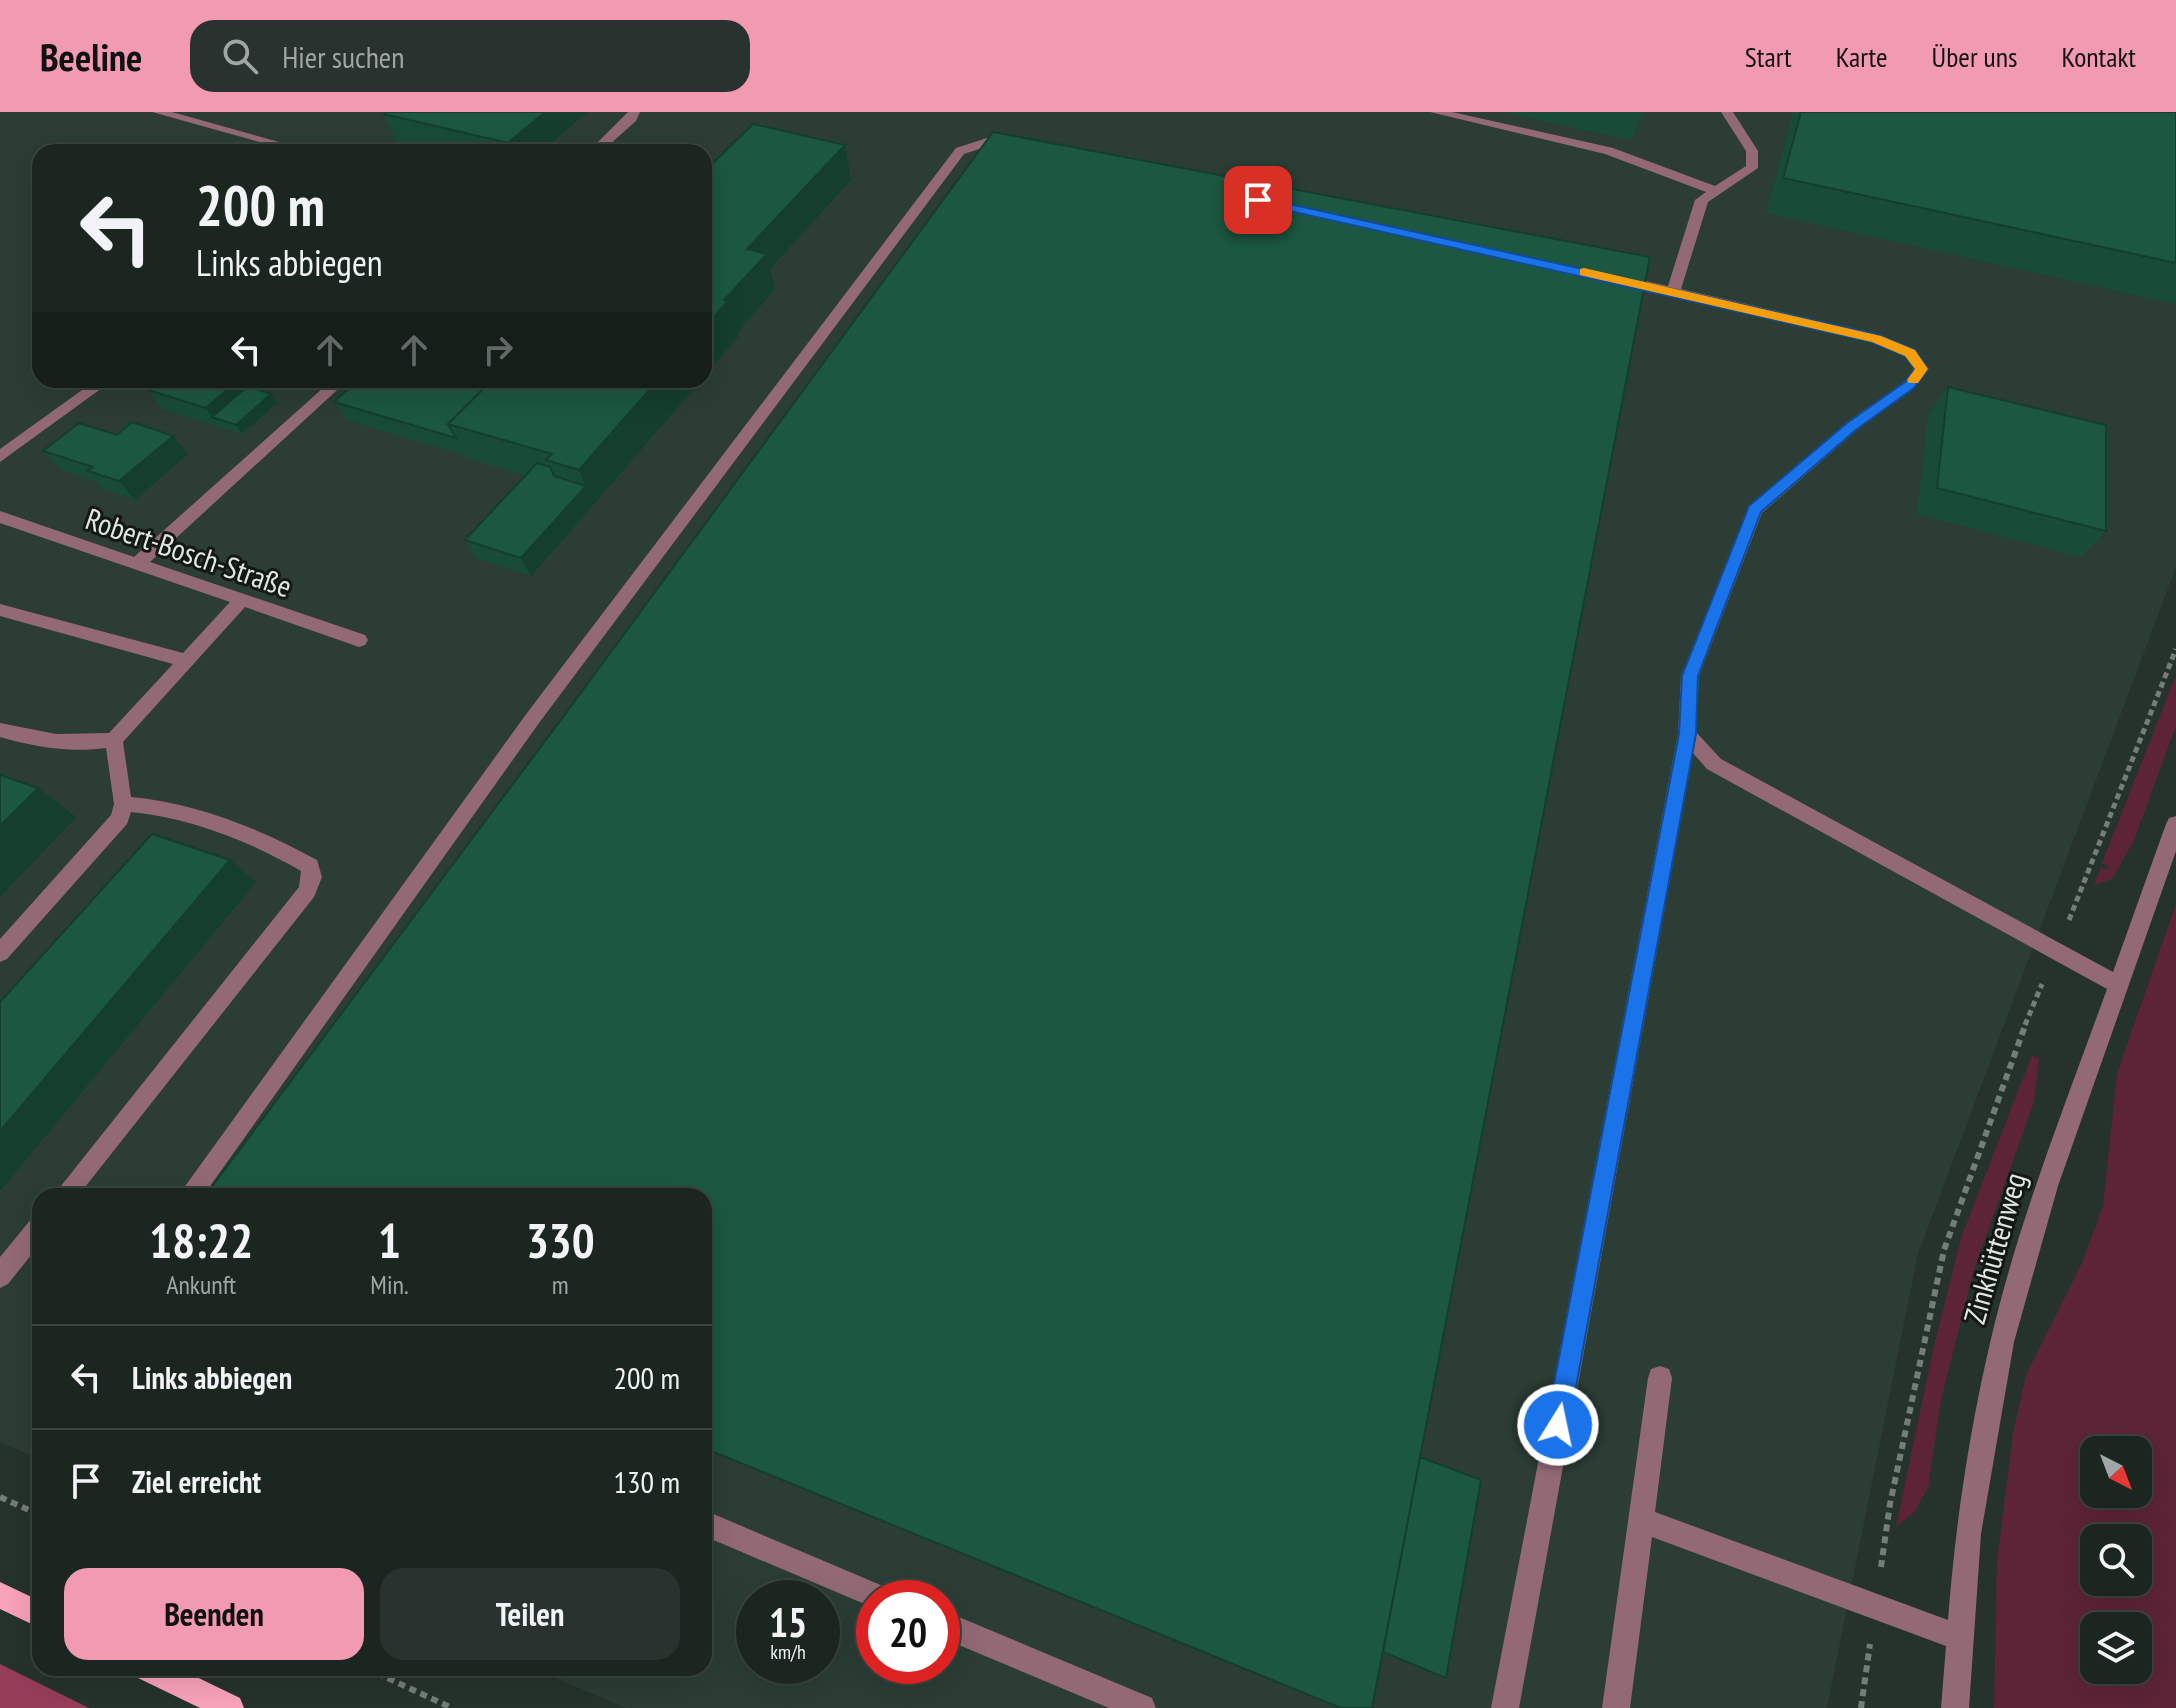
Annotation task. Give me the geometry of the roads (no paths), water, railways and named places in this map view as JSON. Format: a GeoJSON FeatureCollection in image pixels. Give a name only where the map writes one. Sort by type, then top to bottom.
{"type":"FeatureCollection","features":[{"type":"Feature","properties":{"kind":"main road"},"geometry":{"type":"LineString","coordinates":[[0,1595],[32,1611]]}},
{"type":"Feature","properties":{"kind":"main road"},"geometry":{"type":"LineString","coordinates":[[164,1676],[230,1708]]}},
{"type":"Feature","properties":{"kind":"street"},"geometry":{"type":"LineString","coordinates":[[158,112],[279,144]]}},
{"type":"Feature","properties":{"kind":"street"},"geometry":{"type":"LineString","coordinates":[[603,144],[632,118],[634,112]]}},
{"type":"Feature","properties":{"kind":"street"},"geometry":{"type":"LineString","coordinates":[[1436,112],[1609,151],[1717,191]]}},
{"type":"Feature","properties":{"kind":"street"},"geometry":{"type":"LineString","coordinates":[[1673,292],[1702,200],[1752,168],[1752,151],[1727,112]]}},
{"type":"Feature","properties":{"kind":"street"},"geometry":{"type":"LineString","coordinates":[[195,1188],[533,718],[960,151],[987,142],[1026,146]]}},
{"type":"Feature","properties":{"kind":"street"},"geometry":{"type":"LineString","coordinates":[[1505,1708],[1687,734],[1690,676],[1755,510],[1852,426],[1909,385],[1922,369],[1910,353],[1876,338],[1596,275]]}},
{"type":"Feature","properties":{"kind":"street"},"geometry":{"type":"LineString","coordinates":[[0,457],[95,388]]}},
{"type":"Feature","properties":{"kind":"street"},"geometry":{"type":"LineString","coordinates":[[137,564],[332,388]]}},
{"type":"Feature","properties":{"kind":"street","name":"Robert-Bosch-Straße"},"geometry":{"type":"LineString","coordinates":[[0,517],[359,640]]}},
{"type":"Feature","properties":{"kind":"street"},"geometry":{"type":"LineString","coordinates":[[0,730],[38,740],[72,743],[114,740],[242,600]]}},
{"type":"Feature","properties":{"kind":"street"},"geometry":{"type":"LineString","coordinates":[[0,610],[186,661]]}},
{"type":"Feature","properties":{"kind":"street"},"geometry":{"type":"LineString","coordinates":[[1687,734],[1714,764],[2120,986]]}},
{"type":"Feature","properties":{"kind":"street"},"geometry":{"type":"LineString","coordinates":[[0,953],[120,818],[123,804],[114,740]]}},
{"type":"Feature","properties":{"kind":"street"},"geometry":{"type":"LineString","coordinates":[[70,1188],[307,891],[312,877],[310,866],[286,851],[166,809],[123,804]]}},
{"type":"Feature","properties":{"kind":"street","name":"Zinkhüttenweg"},"geometry":{"type":"LineString","coordinates":[[1955,1708],[1968,1534],[2002,1342],[2047,1186],[2176,824]]}},
{"type":"Feature","properties":{"kind":"street"},"geometry":{"type":"LineString","coordinates":[[0,1276],[32,1236]]}},
{"type":"Feature","properties":{"kind":"street"},"geometry":{"type":"LineString","coordinates":[[1616,1708],[1660,1378]]}},
{"type":"Feature","properties":{"kind":"street"},"geometry":{"type":"LineString","coordinates":[[1641,1520],[1958,1637]]}},
{"type":"Feature","properties":{"kind":"street"},"geometry":{"type":"LineString","coordinates":[[712,1526],[856,1587]]}},
{"type":"Feature","properties":{"kind":"street"},"geometry":{"type":"LineString","coordinates":[[960,1632],[1142,1708]]}}]}
